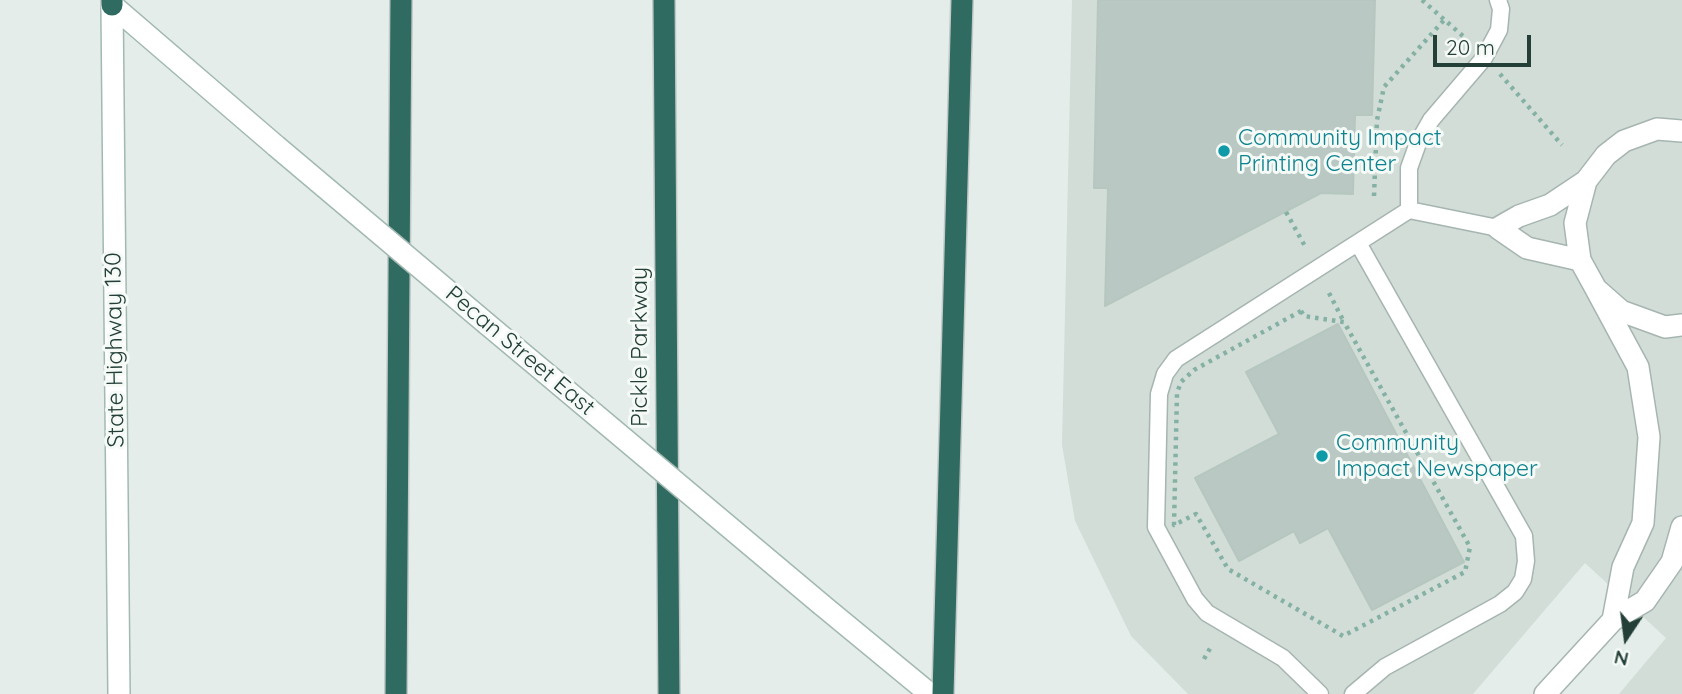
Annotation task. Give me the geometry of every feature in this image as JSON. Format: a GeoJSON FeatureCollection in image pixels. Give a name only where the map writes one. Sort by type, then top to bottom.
{"type":"FeatureCollection","features":[{"type":"Feature","properties":{"kind":"highway"},"geometry":{"type":"LineString","coordinates":[[396,694],[401,0]]}},
{"type":"Feature","properties":{"kind":"highway","name":"Pickle Parkway"},"geometry":{"type":"LineString","coordinates":[[664,0],[669,694]]}},
{"type":"Feature","properties":{"kind":"highway"},"geometry":{"type":"LineString","coordinates":[[943,694],[962,0]]}},
{"type":"Feature","properties":{"kind":"main road","name":"Pecan Street East"},"geometry":{"type":"LineString","coordinates":[[112,3],[276,146],[930,694]]}},
{"type":"Feature","properties":{"kind":"main road","name":"State Highway 130"},"geometry":{"type":"LineString","coordinates":[[112,3],[119,694]]}},
{"type":"Feature","properties":{"kind":"main road"},"geometry":{"type":"LineString","coordinates":[[1580,260],[1527,248],[1498,228],[1519,216],[1550,205],[1586,181],[1606,155],[1624,141],[1682,117]]}},
{"type":"Feature","properties":{"kind":"main road"},"geometry":{"type":"LineString","coordinates":[[1657,129],[1682,131]]}},
{"type":"Feature","properties":{"kind":"main road"},"geometry":{"type":"LineString","coordinates":[[1586,181],[1575,223],[1580,260],[1639,367],[1649,436],[1643,523],[1623,567],[1613,620]]}},
{"type":"Feature","properties":{"kind":"main road"},"geometry":{"type":"LineString","coordinates":[[1596,289],[1621,312],[1665,327],[1682,324]]}},
{"type":"Feature","properties":{"kind":"main road"},"geometry":{"type":"LineString","coordinates":[[1545,694],[1613,620],[1645,601],[1672,562],[1682,527]]}},
{"type":"Feature","properties":{"kind":"lane"},"geometry":{"type":"LineString","coordinates":[[1409,210],[1409,168],[1418,143],[1431,120],[1484,58],[1499,30],[1501,9],[1498,0]]}},
{"type":"Feature","properties":{"kind":"lane"},"geometry":{"type":"LineString","coordinates":[[1320,694],[1283,658],[1207,613],[1195,599],[1156,527],[1158,394],[1165,374],[1176,359],[1409,210],[1498,228]]}},
{"type":"Feature","properties":{"kind":"lane"},"geometry":{"type":"LineString","coordinates":[[1353,694],[1385,667],[1500,604],[1515,593],[1523,579],[1527,561],[1524,536],[1358,243]]}},
{"type":"Feature","properties":{"kind":"path"},"geometry":{"type":"LineString","coordinates":[[1422,0],[1464,37]]}},
{"type":"Feature","properties":{"kind":"path"},"geometry":{"type":"LineString","coordinates":[[1374,196],[1377,120],[1384,87],[1444,20]]}},
{"type":"Feature","properties":{"kind":"path"},"geometry":{"type":"LineString","coordinates":[[1500,74],[1562,145]]}},
{"type":"Feature","properties":{"kind":"path"},"geometry":{"type":"LineString","coordinates":[[1286,212],[1310,255]]}},
{"type":"Feature","properties":{"kind":"path"},"geometry":{"type":"LineString","coordinates":[[1329,293],[1470,547],[1465,572],[1343,636],[1228,569],[1196,514],[1174,525],[1177,393],[1181,382],[1194,370],[1301,311],[1304,316],[1344,322]]}},
{"type":"Feature","properties":{"kind":"path"},"geometry":{"type":"LineString","coordinates":[[1204,659],[1213,644]]}},
{"type":"Feature","properties":{"kind":"shaded area"},"geometry":{"type":"Polygon","coordinates":[[[1072,0],[1682,0],[1682,694],[1619,694],[1666,638],[1585,563],[1473,694],[1188,694],[1131,636],[1075,521],[1062,445],[1072,0]]]}},
{"type":"Feature","properties":{"kind":"building","name":"Community Impact Printing Center"},"geometry":{"type":"Polygon","coordinates":[[[1098,0],[1375,0],[1372,115],[1355,115],[1353,194],[1321,193],[1105,306],[1108,188],[1094,188],[1098,0]]]}},
{"type":"Feature","properties":{"kind":"building","name":"Community Impact Newspaper"},"geometry":{"type":"Polygon","coordinates":[[[1338,324],[1464,562],[1372,610],[1328,528],[1300,543],[1294,531],[1239,561],[1195,478],[1279,434],[1246,372],[1338,324]]]}},
{"type":"Feature","properties":{"kind":"place","name":"Community Impact Printing Center"},"geometry":{"type":"Point","coordinates":[1224,151]}},
{"type":"Feature","properties":{"kind":"place","name":"Community Impact Newspaper"},"geometry":{"type":"Point","coordinates":[1322,456]}}]}
